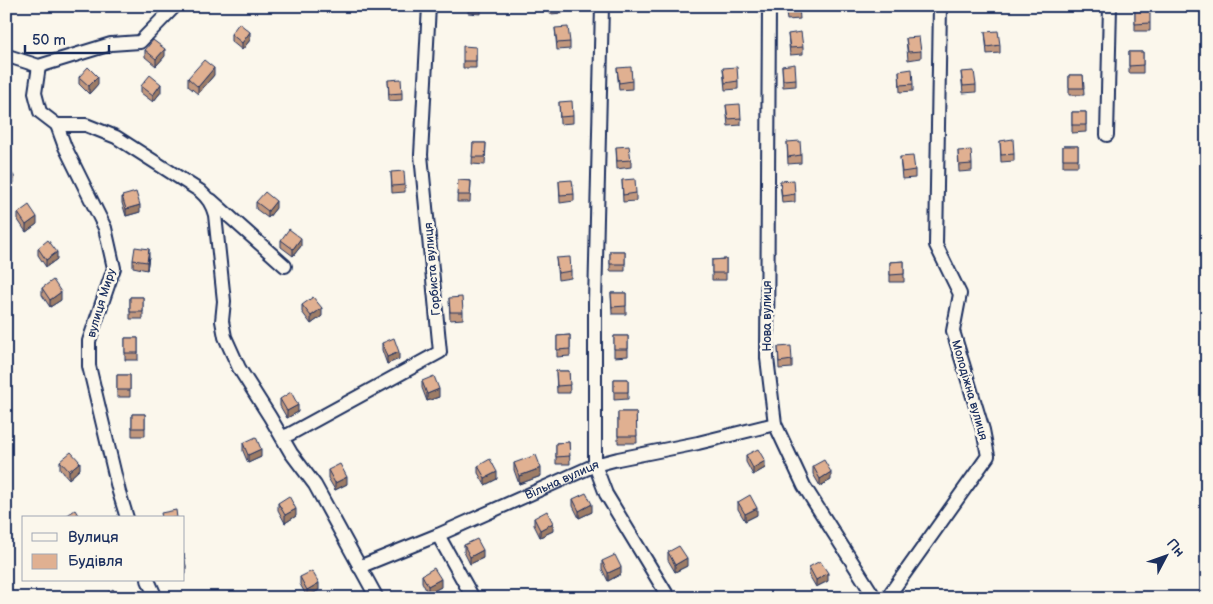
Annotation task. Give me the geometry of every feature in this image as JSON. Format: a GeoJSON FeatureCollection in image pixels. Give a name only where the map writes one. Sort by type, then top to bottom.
{"type":"FeatureCollection","features":[{"type":"Feature","properties":{"kind":"street"},"geometry":{"type":"LineString","coordinates":[[8,56],[39,66],[111,44],[140,42],[175,6]]}},
{"type":"Feature","properties":{"kind":"street","name":"Горбиста вулиця"},"geometry":{"type":"LineString","coordinates":[[282,437],[440,352],[421,155],[429,6]]}},
{"type":"Feature","properties":{"kind":"street"},"geometry":{"type":"LineString","coordinates":[[602,6],[594,303],[595,465],[606,494],[669,598]]}},
{"type":"Feature","properties":{"kind":"street","name":"Нова вулиця"},"geometry":{"type":"LineString","coordinates":[[769,6],[767,358],[775,424],[804,486],[875,598]]}},
{"type":"Feature","properties":{"kind":"street","name":"Молодіжна вулиця"},"geometry":{"type":"LineString","coordinates":[[887,598],[988,456],[983,430],[953,331],[960,294],[936,245],[940,6]]}},
{"type":"Feature","properties":{"kind":"street"},"geometry":{"type":"LineString","coordinates":[[1107,135],[1110,6]]}},
{"type":"Feature","properties":{"kind":"street"},"geometry":{"type":"LineString","coordinates":[[39,66],[35,93],[40,112],[57,125],[86,125],[116,137],[200,191],[285,266]]}},
{"type":"Feature","properties":{"kind":"street","name":"вулиця Миру"},"geometry":{"type":"LineString","coordinates":[[57,125],[65,146],[105,228],[114,268],[89,341],[89,366],[125,516]]}},
{"type":"Feature","properties":{"kind":"street"},"geometry":{"type":"LineString","coordinates":[[207,197],[212,204],[215,215],[224,301],[222,321],[225,337],[239,368],[314,485],[377,598]]}},
{"type":"Feature","properties":{"kind":"street","name":"Вільна вулиця"},"geometry":{"type":"LineString","coordinates":[[359,567],[438,535],[595,465],[775,424]]}},
{"type":"Feature","properties":{"kind":"street"},"geometry":{"type":"LineString","coordinates":[[438,535],[473,598]]}},
{"type":"Feature","properties":{"kind":"street"},"geometry":{"type":"LineString","coordinates":[[149,582],[156,598]]}},
{"type":"Feature","properties":{"kind":"building"},"geometry":{"type":"Polygon","coordinates":[[[786,6],[799,6],[800,12],[787,13],[786,6]]]}},
{"type":"Feature","properties":{"kind":"building"},"geometry":{"type":"Polygon","coordinates":[[[1135,10],[1150,10],[1150,23],[1135,24],[1135,10]]]}},
{"type":"Feature","properties":{"kind":"building"},"geometry":{"type":"Polygon","coordinates":[[[239,23],[250,32],[242,43],[231,34],[239,23]]]}},
{"type":"Feature","properties":{"kind":"building"},"geometry":{"type":"Polygon","coordinates":[[[568,27],[570,42],[557,43],[555,28],[568,27]]]}},
{"type":"Feature","properties":{"kind":"building"},"geometry":{"type":"Polygon","coordinates":[[[998,31],[1000,45],[987,47],[985,32],[998,31]]]}},
{"type":"Feature","properties":{"kind":"building"},"geometry":{"type":"Polygon","coordinates":[[[801,32],[803,47],[790,48],[788,34],[801,32]]]}},
{"type":"Feature","properties":{"kind":"building"},"geometry":{"type":"Polygon","coordinates":[[[919,37],[921,51],[908,52],[906,38],[919,37]]]}},
{"type":"Feature","properties":{"kind":"building"},"geometry":{"type":"Polygon","coordinates":[[[153,40],[165,49],[156,59],[145,50],[153,40]]]}},
{"type":"Feature","properties":{"kind":"building"},"geometry":{"type":"Polygon","coordinates":[[[463,46],[476,47],[476,61],[463,61],[463,46]]]}},
{"type":"Feature","properties":{"kind":"building"},"geometry":{"type":"Polygon","coordinates":[[[1129,52],[1143,52],[1143,65],[1129,66],[1129,52]]]}},
{"type":"Feature","properties":{"kind":"building"},"geometry":{"type":"Polygon","coordinates":[[[204,60],[214,68],[198,87],[188,78],[204,60]]]}},
{"type":"Feature","properties":{"kind":"building"},"geometry":{"type":"Polygon","coordinates":[[[795,64],[796,79],[783,80],[782,66],[795,64]]]}},
{"type":"Feature","properties":{"kind":"building"},"geometry":{"type":"Polygon","coordinates":[[[88,67],[98,77],[89,86],[79,77],[88,67]]]}},
{"type":"Feature","properties":{"kind":"building"},"geometry":{"type":"Polygon","coordinates":[[[631,67],[632,81],[619,83],[617,68],[631,67]]]}},
{"type":"Feature","properties":{"kind":"building"},"geometry":{"type":"Polygon","coordinates":[[[737,67],[738,81],[725,83],[723,68],[737,67]]]}},
{"type":"Feature","properties":{"kind":"building"},"geometry":{"type":"Polygon","coordinates":[[[912,69],[913,84],[900,85],[899,71],[912,69]]]}},
{"type":"Feature","properties":{"kind":"building"},"geometry":{"type":"Polygon","coordinates":[[[974,71],[976,85],[963,86],[961,72],[974,71]]]}},
{"type":"Feature","properties":{"kind":"building"},"geometry":{"type":"Polygon","coordinates":[[[150,75],[161,84],[153,95],[141,86],[150,75]]]}},
{"type":"Feature","properties":{"kind":"building"},"geometry":{"type":"Polygon","coordinates":[[[1069,75],[1083,75],[1084,88],[1069,88],[1069,75]]]}},
{"type":"Feature","properties":{"kind":"building"},"geometry":{"type":"Polygon","coordinates":[[[401,79],[402,93],[389,94],[388,80],[401,79]]]}},
{"type":"Feature","properties":{"kind":"building"},"geometry":{"type":"Polygon","coordinates":[[[572,101],[573,116],[560,117],[559,102],[572,101]]]}},
{"type":"Feature","properties":{"kind":"building"},"geometry":{"type":"Polygon","coordinates":[[[740,104],[741,118],[728,119],[726,105],[740,104]]]}},
{"type":"Feature","properties":{"kind":"building"},"geometry":{"type":"Polygon","coordinates":[[[1072,112],[1086,112],[1086,125],[1072,125],[1072,112]]]}},
{"type":"Feature","properties":{"kind":"building"},"geometry":{"type":"Polygon","coordinates":[[[1013,139],[1014,154],[1001,155],[1000,141],[1013,139]]]}},
{"type":"Feature","properties":{"kind":"building"},"geometry":{"type":"Polygon","coordinates":[[[800,141],[801,155],[788,157],[787,142],[800,141]]]}},
{"type":"Feature","properties":{"kind":"building"},"geometry":{"type":"Polygon","coordinates":[[[473,143],[486,143],[485,157],[472,157],[473,143]]]}},
{"type":"Feature","properties":{"kind":"building"},"geometry":{"type":"Polygon","coordinates":[[[629,146],[631,160],[617,161],[616,147],[629,146]]]}},
{"type":"Feature","properties":{"kind":"building"},"geometry":{"type":"Polygon","coordinates":[[[1063,146],[1078,146],[1078,159],[1063,159],[1063,146]]]}},
{"type":"Feature","properties":{"kind":"building"},"geometry":{"type":"Polygon","coordinates":[[[971,150],[972,164],[959,165],[958,151],[971,150]]]}},
{"type":"Feature","properties":{"kind":"building"},"geometry":{"type":"Polygon","coordinates":[[[913,156],[915,170],[902,172],[900,157],[913,156]]]}},
{"type":"Feature","properties":{"kind":"building"},"geometry":{"type":"Polygon","coordinates":[[[6,165],[14,176],[6,181],[6,165]]]}},
{"type":"Feature","properties":{"kind":"building"},"geometry":{"type":"Polygon","coordinates":[[[404,171],[405,185],[392,186],[391,172],[404,171]]]}},
{"type":"Feature","properties":{"kind":"building"},"geometry":{"type":"Polygon","coordinates":[[[635,179],[636,193],[623,195],[622,180],[635,179]]]}},
{"type":"Feature","properties":{"kind":"building"},"geometry":{"type":"Polygon","coordinates":[[[458,180],[471,181],[470,195],[457,195],[458,180]]]}},
{"type":"Feature","properties":{"kind":"building"},"geometry":{"type":"Polygon","coordinates":[[[572,180],[574,194],[560,195],[559,181],[572,180]]]}},
{"type":"Feature","properties":{"kind":"building"},"geometry":{"type":"Polygon","coordinates":[[[794,180],[795,194],[782,196],[780,181],[794,180]]]}},
{"type":"Feature","properties":{"kind":"building"},"geometry":{"type":"Polygon","coordinates":[[[136,192],[140,205],[126,209],[122,196],[136,192]]]}},
{"type":"Feature","properties":{"kind":"building"},"geometry":{"type":"Polygon","coordinates":[[[265,192],[276,201],[268,211],[256,202],[265,192]]]}},
{"type":"Feature","properties":{"kind":"building"},"geometry":{"type":"Polygon","coordinates":[[[29,205],[37,217],[26,225],[18,213],[29,205]]]}},
{"type":"Feature","properties":{"kind":"building"},"geometry":{"type":"Polygon","coordinates":[[[289,229],[301,238],[293,249],[281,240],[289,229]]]}},
{"type":"Feature","properties":{"kind":"building"},"geometry":{"type":"Polygon","coordinates":[[[48,240],[57,252],[46,260],[38,248],[48,240]]]}},
{"type":"Feature","properties":{"kind":"building"},"geometry":{"type":"Polygon","coordinates":[[[135,247],[149,249],[147,262],[133,260],[135,247]]]}},
{"type":"Feature","properties":{"kind":"building"},"geometry":{"type":"Polygon","coordinates":[[[610,251],[625,251],[625,264],[610,264],[610,251]]]}},
{"type":"Feature","properties":{"kind":"building"},"geometry":{"type":"Polygon","coordinates":[[[570,257],[571,271],[558,273],[556,258],[570,257]]]}},
{"type":"Feature","properties":{"kind":"building"},"geometry":{"type":"Polygon","coordinates":[[[726,259],[726,273],[712,273],[712,260],[726,259]]]}},
{"type":"Feature","properties":{"kind":"building"},"geometry":{"type":"Polygon","coordinates":[[[904,261],[904,274],[890,275],[890,262],[904,261]]]}},
{"type":"Feature","properties":{"kind":"building"},"geometry":{"type":"Polygon","coordinates":[[[53,280],[61,292],[50,300],[42,288],[53,280]]]}},
{"type":"Feature","properties":{"kind":"building"},"geometry":{"type":"Polygon","coordinates":[[[611,293],[626,293],[626,306],[612,307],[611,293]]]}},
{"type":"Feature","properties":{"kind":"building"},"geometry":{"type":"Polygon","coordinates":[[[130,297],[143,297],[143,312],[130,312],[130,297]]]}},
{"type":"Feature","properties":{"kind":"building"},"geometry":{"type":"Polygon","coordinates":[[[313,297],[322,308],[311,316],[302,305],[313,297]]]}},
{"type":"Feature","properties":{"kind":"building"},"geometry":{"type":"Polygon","coordinates":[[[462,297],[463,312],[450,312],[449,298],[462,297]]]}},
{"type":"Feature","properties":{"kind":"building"},"geometry":{"type":"Polygon","coordinates":[[[570,335],[570,349],[557,350],[557,336],[570,335]]]}},
{"type":"Feature","properties":{"kind":"building"},"geometry":{"type":"Polygon","coordinates":[[[614,336],[628,336],[628,349],[614,349],[614,336]]]}},
{"type":"Feature","properties":{"kind":"building"},"geometry":{"type":"Polygon","coordinates":[[[125,338],[138,338],[138,353],[125,353],[125,338]]]}},
{"type":"Feature","properties":{"kind":"building"},"geometry":{"type":"Polygon","coordinates":[[[394,338],[399,352],[387,357],[382,343],[394,338]]]}},
{"type":"Feature","properties":{"kind":"building"},"geometry":{"type":"Polygon","coordinates":[[[791,346],[792,360],[779,362],[778,347],[791,346]]]}},
{"type":"Feature","properties":{"kind":"building"},"geometry":{"type":"Polygon","coordinates":[[[556,371],[569,371],[570,385],[557,386],[556,371]]]}},
{"type":"Feature","properties":{"kind":"building"},"geometry":{"type":"Polygon","coordinates":[[[117,375],[130,375],[130,390],[117,390],[117,375]]]}},
{"type":"Feature","properties":{"kind":"building"},"geometry":{"type":"Polygon","coordinates":[[[434,376],[439,389],[427,394],[422,381],[434,376]]]}},
{"type":"Feature","properties":{"kind":"building"},"geometry":{"type":"Polygon","coordinates":[[[614,379],[628,379],[628,392],[614,392],[614,379]]]}},
{"type":"Feature","properties":{"kind":"building"},"geometry":{"type":"Polygon","coordinates":[[[291,392],[298,405],[287,411],[280,399],[291,392]]]}},
{"type":"Feature","properties":{"kind":"building"},"geometry":{"type":"Polygon","coordinates":[[[618,412],[636,412],[637,436],[618,436],[618,412]]]}},
{"type":"Feature","properties":{"kind":"building"},"geometry":{"type":"Polygon","coordinates":[[[132,414],[145,414],[145,428],[132,428],[132,414]]]}},
{"type":"Feature","properties":{"kind":"building"},"geometry":{"type":"Polygon","coordinates":[[[256,437],[261,449],[248,455],[243,443],[256,437]]]}},
{"type":"Feature","properties":{"kind":"building"},"geometry":{"type":"Polygon","coordinates":[[[569,442],[570,456],[556,457],[556,443],[569,442]]]}},
{"type":"Feature","properties":{"kind":"building"},"geometry":{"type":"Polygon","coordinates":[[[758,449],[765,461],[753,468],[746,455],[758,449]]]}},
{"type":"Feature","properties":{"kind":"building"},"geometry":{"type":"Polygon","coordinates":[[[71,452],[80,462],[69,471],[60,461],[71,452]]]}},
{"type":"Feature","properties":{"kind":"building"},"geometry":{"type":"Polygon","coordinates":[[[536,455],[541,468],[519,476],[514,463],[536,455]]]}},
{"type":"Feature","properties":{"kind":"building"},"geometry":{"type":"Polygon","coordinates":[[[490,459],[497,472],[485,478],[478,466],[490,459]]]}},
{"type":"Feature","properties":{"kind":"building"},"geometry":{"type":"Polygon","coordinates":[[[824,460],[831,472],[820,479],[813,466],[824,460]]]}},
{"type":"Feature","properties":{"kind":"building"},"geometry":{"type":"Polygon","coordinates":[[[340,464],[347,477],[335,483],[328,470],[340,464]]]}},
{"type":"Feature","properties":{"kind":"building"},"geometry":{"type":"Polygon","coordinates":[[[586,493],[592,504],[579,511],[573,499],[586,493]]]}},
{"type":"Feature","properties":{"kind":"building"},"geometry":{"type":"Polygon","coordinates":[[[750,495],[757,508],[745,514],[738,502],[750,495]]]}},
{"type":"Feature","properties":{"kind":"building"},"geometry":{"type":"Polygon","coordinates":[[[289,496],[296,509],[285,515],[278,503],[289,496]]]}},
{"type":"Feature","properties":{"kind":"building"},"geometry":{"type":"Polygon","coordinates":[[[75,510],[79,516],[66,516],[75,510]]]}},
{"type":"Feature","properties":{"kind":"building"},"geometry":{"type":"Polygon","coordinates":[[[176,510],[177,516],[162,516],[161,513],[176,510]]]}},
{"type":"Feature","properties":{"kind":"building"},"geometry":{"type":"Polygon","coordinates":[[[547,511],[553,523],[540,530],[534,518],[547,511]]]}},
{"type":"Feature","properties":{"kind":"building"},"geometry":{"type":"Polygon","coordinates":[[[477,539],[483,550],[470,557],[464,545],[477,539]]]}},
{"type":"Feature","properties":{"kind":"building"},"geometry":{"type":"Polygon","coordinates":[[[679,546],[687,558],[675,565],[668,552],[679,546]]]}},
{"type":"Feature","properties":{"kind":"building"},"geometry":{"type":"Polygon","coordinates":[[[615,555],[621,567],[608,573],[602,561],[615,555]]]}},
{"type":"Feature","properties":{"kind":"building"},"geometry":{"type":"Polygon","coordinates":[[[820,561],[828,573],[816,580],[809,567],[820,561]]]}},
{"type":"Feature","properties":{"kind":"building"},"geometry":{"type":"Polygon","coordinates":[[[434,568],[441,579],[428,586],[422,575],[434,568]]]}},
{"type":"Feature","properties":{"kind":"building"},"geometry":{"type":"Polygon","coordinates":[[[312,571],[319,583],[307,590],[300,577],[312,571]]]}},
{"type":"Feature","properties":{"kind":"building"},"geometry":{"type":"Polygon","coordinates":[[[113,589],[118,598],[101,598],[101,597],[113,589]]]}},
{"type":"Feature","properties":{"kind":"building"},"geometry":{"type":"Polygon","coordinates":[[[198,594],[199,598],[184,598],[184,597],[198,594]]]}}]}
